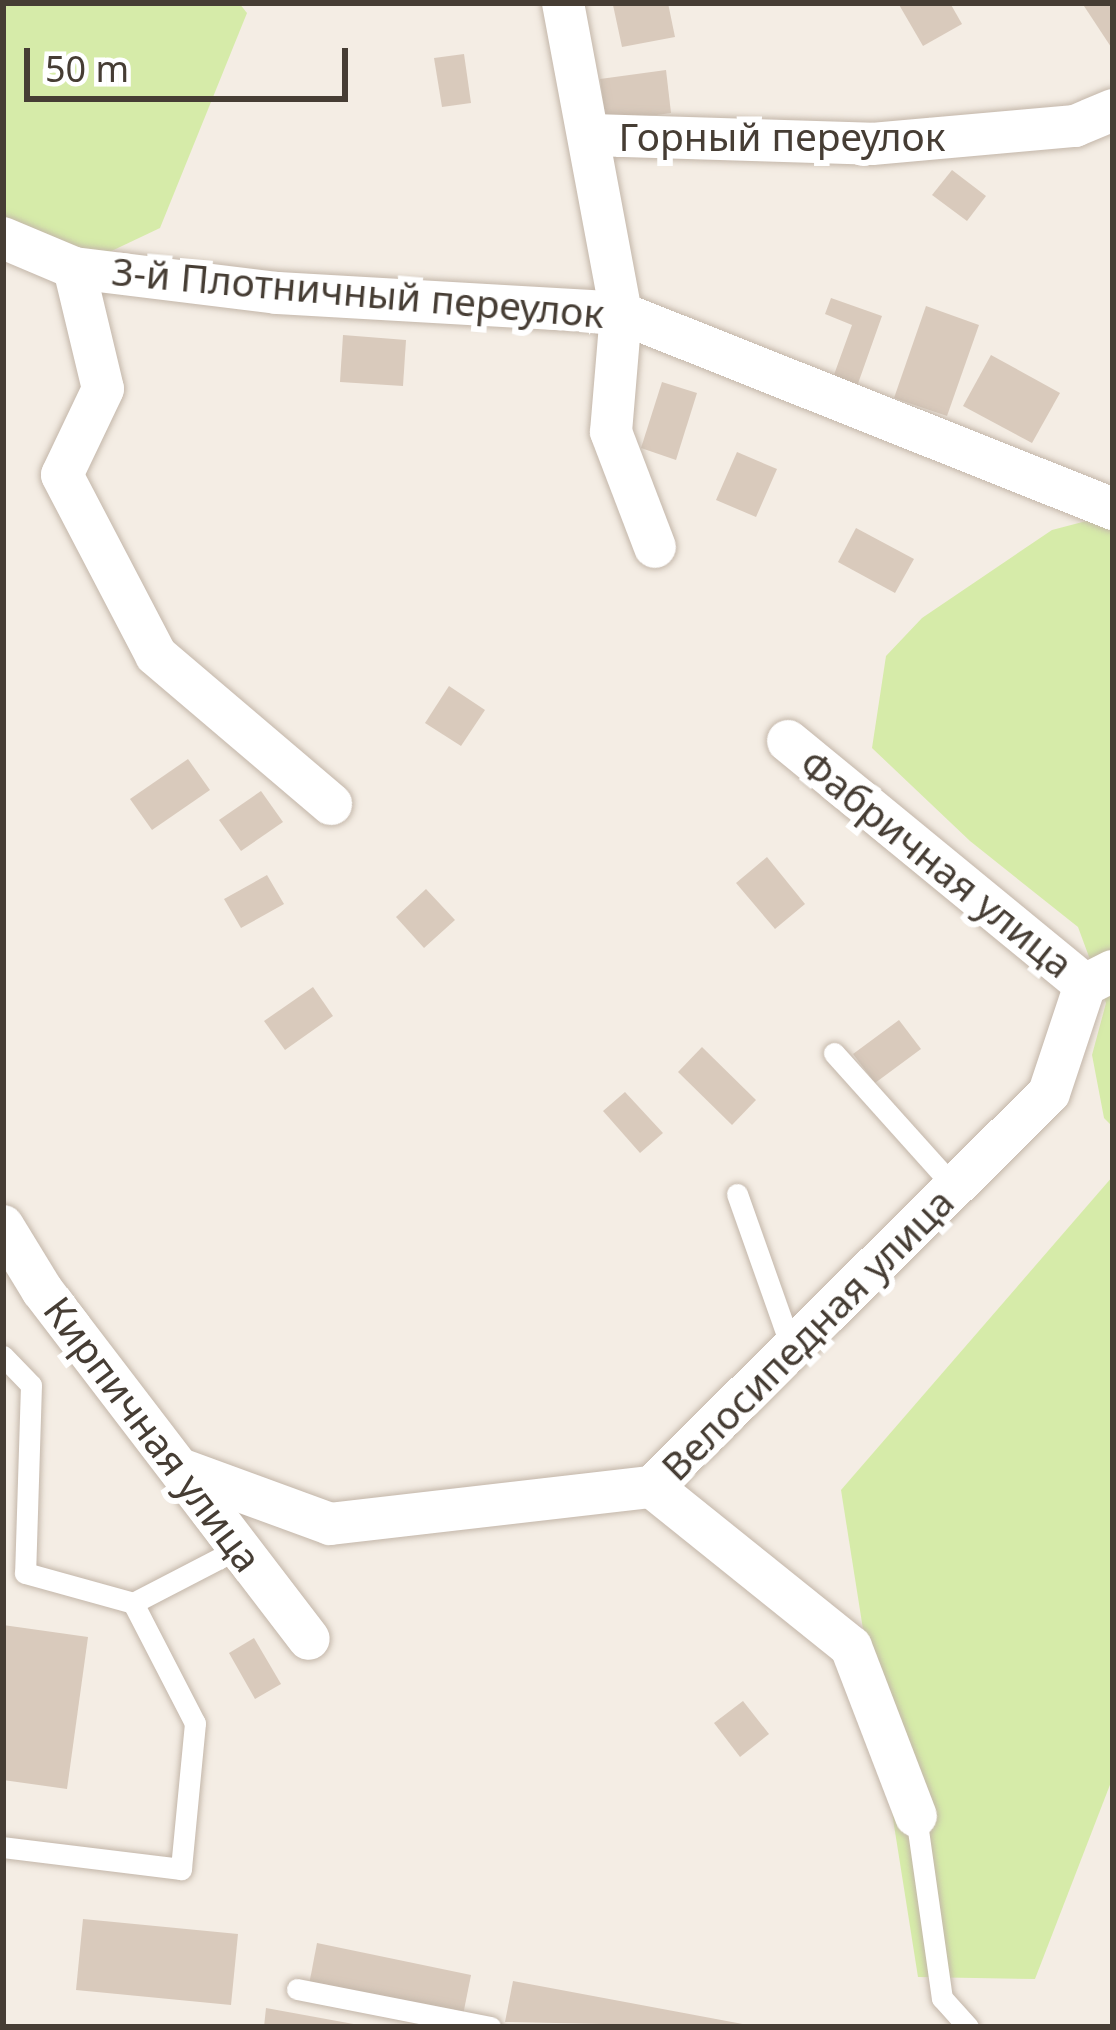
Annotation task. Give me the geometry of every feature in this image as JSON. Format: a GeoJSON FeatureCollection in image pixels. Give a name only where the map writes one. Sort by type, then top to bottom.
{"type":"FeatureCollection","features":[{"type":"Feature","properties":{"kind":"street"},"geometry":{"type":"LineString","coordinates":[[563,3],[592,135],[621,313],[610,432],[655,548]]}},
{"type":"Feature","properties":{"kind":"street","name":"Горный переулок"},"geometry":{"type":"LineString","coordinates":[[592,135],[872,144],[1076,126],[1113,110]]}},
{"type":"Feature","properties":{"kind":"street","name":"3-й Плотничный переулок"},"geometry":{"type":"LineString","coordinates":[[3,238],[74,268],[277,293],[621,313],[1113,509]]}},
{"type":"Feature","properties":{"kind":"street"},"geometry":{"type":"LineString","coordinates":[[74,268],[103,389],[62,475],[156,655],[331,804]]}},
{"type":"Feature","properties":{"kind":"street","name":"Фабричная улица"},"geometry":{"type":"LineString","coordinates":[[788,741],[1099,978]]}},
{"type":"Feature","properties":{"kind":"street","name":"Велосипедная улица"},"geometry":{"type":"LineString","coordinates":[[180,1469],[330,1524],[652,1487],[1049,1093],[1099,978]]}},
{"type":"Feature","properties":{"kind":"street","name":"Кирпичная улица"},"geometry":{"type":"LineString","coordinates":[[3,1226],[42,1290],[309,1639]]}},
{"type":"Feature","properties":{"kind":"street"},"geometry":{"type":"LineString","coordinates":[[652,1487],[851,1647],[916,1816]]}},
{"type":"Feature","properties":{"kind":"lane"},"geometry":{"type":"LineString","coordinates":[[834,1053],[955,1188]]}},
{"type":"Feature","properties":{"kind":"lane"},"geometry":{"type":"LineString","coordinates":[[737,1194],[792,1348]]}},
{"type":"Feature","properties":{"kind":"lane"},"geometry":{"type":"LineString","coordinates":[[3,1357],[31,1385],[25,1573],[133,1603],[239,1548]]}},
{"type":"Feature","properties":{"kind":"lane"},"geometry":{"type":"LineString","coordinates":[[3,1847],[181,1869],[195,1724],[133,1603]]}},
{"type":"Feature","properties":{"kind":"lane"},"geometry":{"type":"LineString","coordinates":[[916,1816],[942,1998],[968,2027]]}},
{"type":"Feature","properties":{"kind":"lane"},"geometry":{"type":"LineString","coordinates":[[297,1989],[490,2027]]}},
{"type":"Feature","properties":{"kind":"green space"},"geometry":{"type":"Polygon","coordinates":[[[3,3],[239,3],[247,13],[160,228],[101,256],[3,218],[3,3]]]}},
{"type":"Feature","properties":{"kind":"green space"},"geometry":{"type":"Polygon","coordinates":[[[1113,514],[1113,1127],[1104,1118],[1092,1055],[1106,1003],[1078,927],[970,841],[872,748],[886,656],[922,618],[1052,530],[1113,514]]]}},
{"type":"Feature","properties":{"kind":"green space"},"geometry":{"type":"Polygon","coordinates":[[[1113,1176],[1113,1777],[1035,1979],[918,1977],[841,1490],[1113,1176]]]}},
{"type":"Feature","properties":{"kind":"building"},"geometry":{"type":"Polygon","coordinates":[[[668,3],[675,37],[622,47],[613,5],[668,3]]]}},
{"type":"Feature","properties":{"kind":"building"},"geometry":{"type":"Polygon","coordinates":[[[898,3],[950,3],[962,24],[923,46],[898,3]]]}},
{"type":"Feature","properties":{"kind":"building"},"geometry":{"type":"Polygon","coordinates":[[[1082,3],[1113,3],[1113,50],[1082,3]]]}},
{"type":"Feature","properties":{"kind":"building"},"geometry":{"type":"Polygon","coordinates":[[[464,54],[471,103],[442,107],[434,58],[464,54]]]}},
{"type":"Feature","properties":{"kind":"building"},"geometry":{"type":"Polygon","coordinates":[[[666,70],[671,113],[606,122],[600,79],[666,70]]]}},
{"type":"Feature","properties":{"kind":"building"},"geometry":{"type":"Polygon","coordinates":[[[952,170],[986,196],[967,221],[932,195],[952,170]]]}},
{"type":"Feature","properties":{"kind":"building"},"geometry":{"type":"Polygon","coordinates":[[[831,298],[882,316],[855,392],[831,383],[852,325],[825,314],[831,298]]]}},
{"type":"Feature","properties":{"kind":"building"},"geometry":{"type":"Polygon","coordinates":[[[926,306],[979,325],[947,416],[894,398],[926,306]]]}},
{"type":"Feature","properties":{"kind":"building"},"geometry":{"type":"Polygon","coordinates":[[[343,335],[406,340],[403,386],[340,382],[343,335]]]}},
{"type":"Feature","properties":{"kind":"building"},"geometry":{"type":"Polygon","coordinates":[[[991,355],[1060,393],[1032,443],[963,406],[991,355]]]}},
{"type":"Feature","properties":{"kind":"building"},"geometry":{"type":"Polygon","coordinates":[[[662,382],[697,393],[676,460],[641,448],[662,382]]]}},
{"type":"Feature","properties":{"kind":"building"},"geometry":{"type":"Polygon","coordinates":[[[737,452],[777,469],[756,517],[716,500],[737,452]]]}},
{"type":"Feature","properties":{"kind":"building"},"geometry":{"type":"Polygon","coordinates":[[[856,528],[914,559],[895,593],[838,562],[856,528]]]}},
{"type":"Feature","properties":{"kind":"building"},"geometry":{"type":"Polygon","coordinates":[[[449,686],[485,710],[461,746],[425,723],[449,686]]]}},
{"type":"Feature","properties":{"kind":"building"},"geometry":{"type":"Polygon","coordinates":[[[188,759],[210,790],[152,830],[130,799],[188,759]]]}},
{"type":"Feature","properties":{"kind":"building"},"geometry":{"type":"Polygon","coordinates":[[[261,791],[283,822],[241,851],[219,820],[261,791]]]}},
{"type":"Feature","properties":{"kind":"building"},"geometry":{"type":"Polygon","coordinates":[[[767,857],[805,904],[775,929],[736,883],[767,857]]]}},
{"type":"Feature","properties":{"kind":"building"},"geometry":{"type":"Polygon","coordinates":[[[267,875],[284,904],[241,928],[224,899],[267,875]]]}},
{"type":"Feature","properties":{"kind":"building"},"geometry":{"type":"Polygon","coordinates":[[[426,889],[455,920],[424,948],[396,917],[426,889]]]}},
{"type":"Feature","properties":{"kind":"building"},"geometry":{"type":"Polygon","coordinates":[[[313,987],[333,1016],[285,1050],[264,1021],[313,987]]]}},
{"type":"Feature","properties":{"kind":"building"},"geometry":{"type":"Polygon","coordinates":[[[899,1020],[921,1049],[875,1083],[853,1054],[899,1020]]]}},
{"type":"Feature","properties":{"kind":"building"},"geometry":{"type":"Polygon","coordinates":[[[702,1047],[756,1100],[732,1125],[678,1072],[702,1047]]]}},
{"type":"Feature","properties":{"kind":"building"},"geometry":{"type":"Polygon","coordinates":[[[625,1092],[663,1133],[640,1153],[603,1111],[625,1092]]]}},
{"type":"Feature","properties":{"kind":"building"},"geometry":{"type":"Polygon","coordinates":[[[3,1625],[88,1637],[67,1789],[3,1780],[3,1625]]]}},
{"type":"Feature","properties":{"kind":"building"},"geometry":{"type":"Polygon","coordinates":[[[254,1638],[281,1684],[255,1699],[229,1653],[254,1638]]]}},
{"type":"Feature","properties":{"kind":"building"},"geometry":{"type":"Polygon","coordinates":[[[743,1701],[769,1734],[740,1757],[714,1723],[743,1701]]]}},
{"type":"Feature","properties":{"kind":"building"},"geometry":{"type":"Polygon","coordinates":[[[83,1919],[238,1934],[231,2005],[76,1990],[83,1919]]]}},
{"type":"Feature","properties":{"kind":"building"},"geometry":{"type":"Polygon","coordinates":[[[317,1943],[471,1975],[463,2015],[309,1985],[317,1943]]]}},
{"type":"Feature","properties":{"kind":"building"},"geometry":{"type":"Polygon","coordinates":[[[513,1981],[748,2025],[748,2027],[505,2022],[513,1981]]]}},
{"type":"Feature","properties":{"kind":"building"},"geometry":{"type":"Polygon","coordinates":[[[266,2008],[359,2025],[359,2027],[264,2027],[266,2008]]]}}]}
